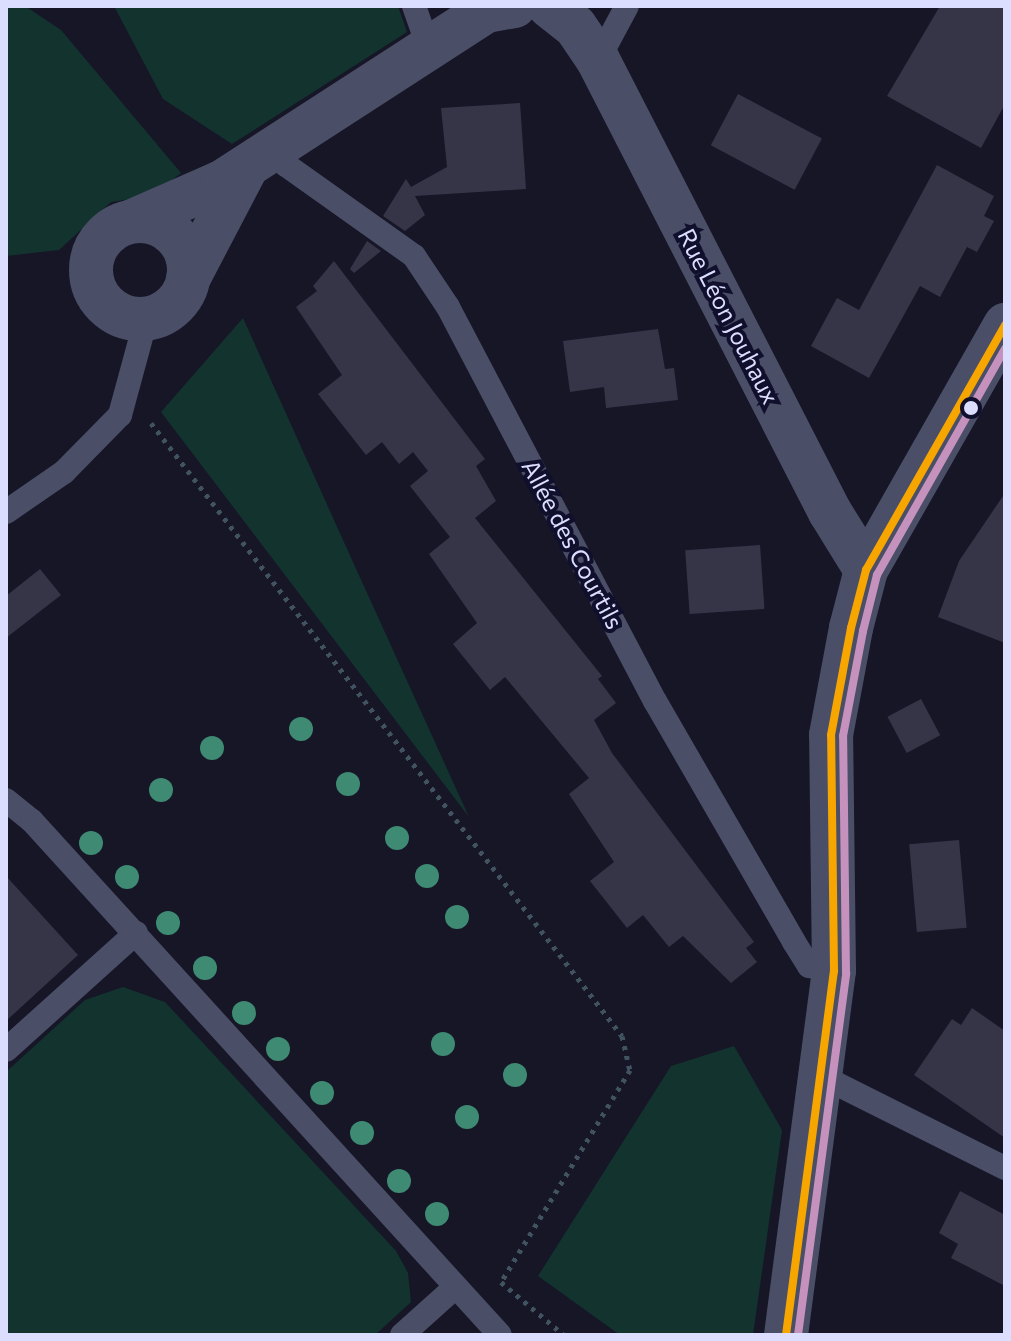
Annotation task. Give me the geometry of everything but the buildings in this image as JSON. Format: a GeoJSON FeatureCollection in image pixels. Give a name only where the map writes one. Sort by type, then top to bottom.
{"type":"FeatureCollection","features":[{"type":"Feature","properties":{"kind":"street"},"geometry":{"type":"LineString","coordinates":[[260,157],[173,306],[146,319],[116,314],[91,277],[96,247],[106,234],[260,157],[421,26],[515,6]]}},
{"type":"Feature","properties":{"kind":"street","name":"Rue Léon Jouhaux"},"geometry":{"type":"LineString","coordinates":[[549,6],[575,26],[598,60],[830,512],[866,570]]}},
{"type":"Feature","properties":{"kind":"street"},"geometry":{"type":"LineString","coordinates":[[133,221],[148,221],[175,236],[184,249],[188,279]]}},
{"type":"Feature","properties":{"kind":"street"},"geometry":{"type":"LineString","coordinates":[[786,1335],[819,1075],[831,735],[866,570],[1005,325]]}},
{"type":"Feature","properties":{"kind":"lane"},"geometry":{"type":"LineString","coordinates":[[598,60],[627,6]]}},
{"type":"Feature","properties":{"kind":"lane","name":"Allée des Courtils"},"geometry":{"type":"LineString","coordinates":[[260,157],[286,165],[414,256],[448,307],[655,701],[822,968]]}},
{"type":"Feature","properties":{"kind":"lane"},"geometry":{"type":"LineString","coordinates":[[6,512],[104,436],[130,396],[146,319]]}},
{"type":"Feature","properties":{"kind":"lane"},"geometry":{"type":"LineString","coordinates":[[6,800],[136,933],[453,1289],[500,1335]]}},
{"type":"Feature","properties":{"kind":"lane"},"geometry":{"type":"LineString","coordinates":[[6,1050],[136,933]]}},
{"type":"Feature","properties":{"kind":"lane"},"geometry":{"type":"LineString","coordinates":[[819,1075],[1005,1168]]}},
{"type":"Feature","properties":{"kind":"lane"},"geometry":{"type":"LineString","coordinates":[[402,1335],[453,1289]]}},
{"type":"Feature","properties":{"kind":"path"},"geometry":{"type":"LineString","coordinates":[[130,396],[622,1036],[630,1070],[501,1282],[564,1335]]}},
{"type":"Feature","properties":{"kind":"green space"},"geometry":{"type":"Polygon","coordinates":[[[6,6],[25,6],[61,30],[181,173],[151,196],[111,202],[59,250],[6,256],[6,6]]]}},
{"type":"Feature","properties":{"kind":"green space"},"geometry":{"type":"Polygon","coordinates":[[[114,6],[398,6],[407,32],[232,144],[163,99],[114,6]]]}},
{"type":"Feature","properties":{"kind":"green space"},"geometry":{"type":"Polygon","coordinates":[[[243,318],[352,560],[469,817],[161,412],[243,318]]]}},
{"type":"Feature","properties":{"kind":"green space"},"geometry":{"type":"Polygon","coordinates":[[[123,987],[165,1002],[396,1251],[408,1273],[411,1302],[375,1335],[6,1335],[6,1072],[85,1000],[123,987]]]}},
{"type":"Feature","properties":{"kind":"green space"},"geometry":{"type":"Polygon","coordinates":[[[734,1046],[782,1130],[753,1335],[620,1335],[538,1276],[671,1066],[734,1046]]]}},
{"type":"Feature","properties":{"kind":"transit line"},"geometry":{"type":"LineString","coordinates":[[786,1335],[834,971],[831,735],[851,628],[866,570],[1005,325]]}},
{"type":"Feature","properties":{"kind":"transit line"},"geometry":{"type":"LineString","coordinates":[[798,1335],[846,973],[843,736],[863,631],[877,575],[1005,349]]}}]}
